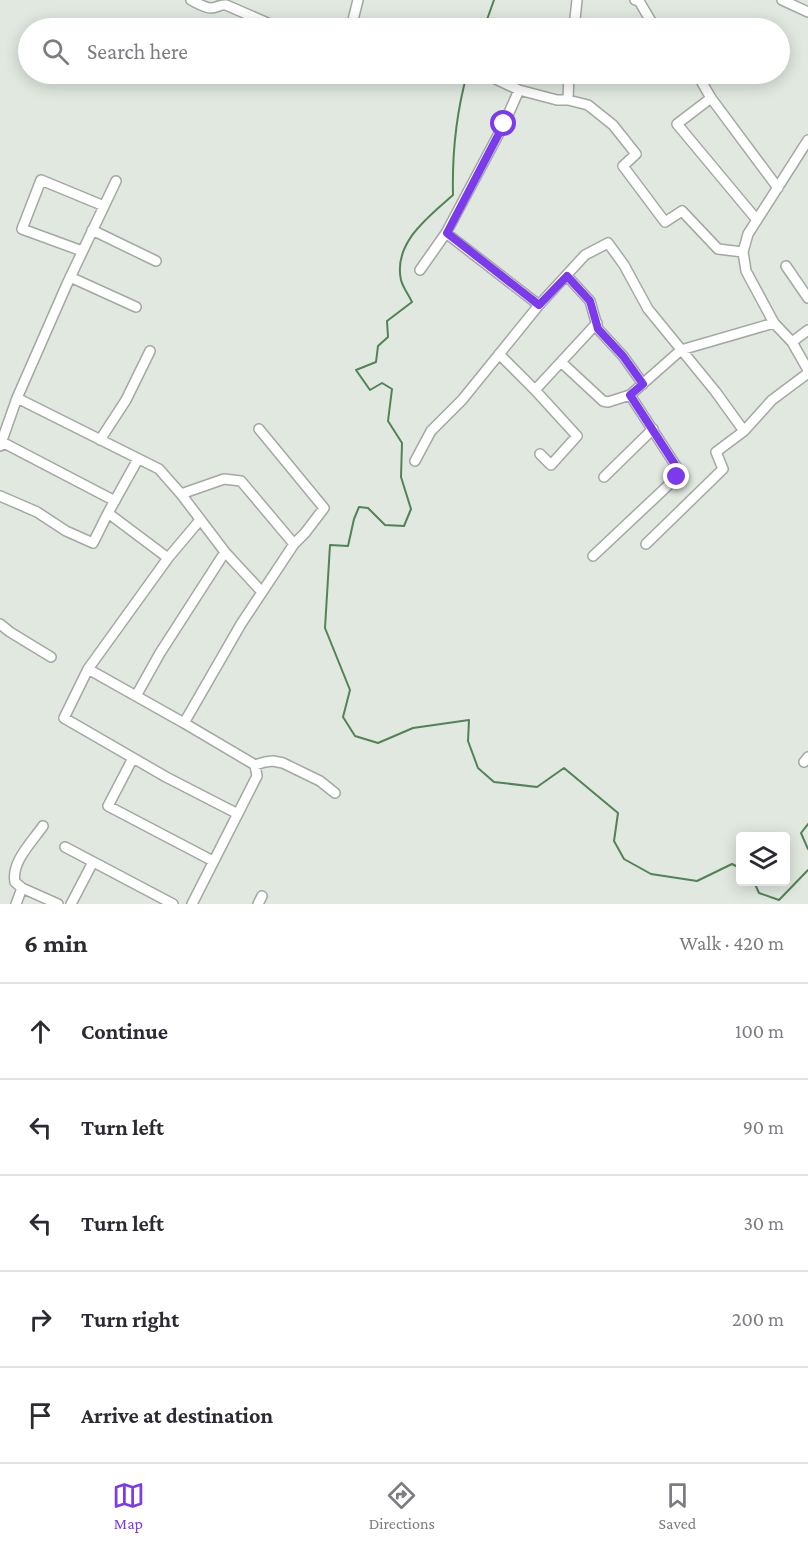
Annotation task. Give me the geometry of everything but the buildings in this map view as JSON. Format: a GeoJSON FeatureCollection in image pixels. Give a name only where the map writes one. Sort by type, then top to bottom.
{"type":"FeatureCollection","features":[{"type":"Feature","properties":{"kind":"street"},"geometry":{"type":"LineString","coordinates":[[191,0],[212,8],[222,4],[226,5],[256,18]]}},
{"type":"Feature","properties":{"kind":"street"},"geometry":{"type":"LineString","coordinates":[[354,18],[358,0]]}},
{"type":"Feature","properties":{"kind":"street"},"geometry":{"type":"LineString","coordinates":[[575,18],[577,0]]}},
{"type":"Feature","properties":{"kind":"street"},"geometry":{"type":"LineString","coordinates":[[638,0],[649,18]]}},
{"type":"Feature","properties":{"kind":"street"},"geometry":{"type":"LineString","coordinates":[[782,0],[808,12]]}},
{"type":"Feature","properties":{"kind":"street"},"geometry":{"type":"LineString","coordinates":[[506,84],[519,90],[557,100],[588,105],[613,125],[636,154],[623,166],[665,222],[682,211],[718,249],[743,252]]}},
{"type":"Feature","properties":{"kind":"street"},"geometry":{"type":"LineString","coordinates":[[568,100],[569,84]]}},
{"type":"Feature","properties":{"kind":"street"},"geometry":{"type":"LineString","coordinates":[[703,84],[778,188]]}},
{"type":"Feature","properties":{"kind":"street"},"geometry":{"type":"LineString","coordinates":[[420,270],[447,233],[504,124],[519,90]]}},
{"type":"Feature","properties":{"kind":"street"},"geometry":{"type":"LineString","coordinates":[[711,98],[677,124],[758,220]]}},
{"type":"Feature","properties":{"kind":"street"},"geometry":{"type":"LineString","coordinates":[[646,544],[723,469],[716,452],[744,431],[772,400],[808,372],[792,342],[774,323],[746,271],[743,252],[748,234],[808,140]]}},
{"type":"Feature","properties":{"kind":"street"},"geometry":{"type":"LineString","coordinates":[[82,251],[22,229],[41,180],[104,206]]}},
{"type":"Feature","properties":{"kind":"street"},"geometry":{"type":"LineString","coordinates":[[115,501],[1,444],[17,398],[70,277],[116,181]]}},
{"type":"Feature","properties":{"kind":"street"},"geometry":{"type":"LineString","coordinates":[[92,230],[156,261]]}},
{"type":"Feature","properties":{"kind":"street"},"geometry":{"type":"LineString","coordinates":[[447,233],[539,305]]}},
{"type":"Feature","properties":{"kind":"street"},"geometry":{"type":"LineString","coordinates":[[415,461],[431,431],[462,400],[539,305],[585,255],[608,243],[624,265],[648,309],[715,391],[744,431]]}},
{"type":"Feature","properties":{"kind":"street"},"geometry":{"type":"LineString","coordinates":[[786,266],[808,298]]}},
{"type":"Feature","properties":{"kind":"street"},"geometry":{"type":"LineString","coordinates":[[567,276],[590,301],[598,329],[623,356],[643,384]]}},
{"type":"Feature","properties":{"kind":"street"},"geometry":{"type":"LineString","coordinates":[[70,277],[136,307]]}},
{"type":"Feature","properties":{"kind":"street"},"geometry":{"type":"LineString","coordinates":[[535,390],[597,323]]}},
{"type":"Feature","properties":{"kind":"street"},"geometry":{"type":"LineString","coordinates":[[561,362],[603,401],[608,402],[630,395],[681,350],[774,323]]}},
{"type":"Feature","properties":{"kind":"street"},"geometry":{"type":"LineString","coordinates":[[792,342],[808,330]]}},
{"type":"Feature","properties":{"kind":"street"},"geometry":{"type":"LineString","coordinates":[[100,440],[126,400],[150,351]]}},
{"type":"Feature","properties":{"kind":"street"},"geometry":{"type":"LineString","coordinates":[[499,354],[577,436],[551,465],[540,454]]}},
{"type":"Feature","properties":{"kind":"street"},"geometry":{"type":"LineString","coordinates":[[593,556],[677,477],[676,466],[630,395]]}},
{"type":"Feature","properties":{"kind":"street"},"geometry":{"type":"LineString","coordinates":[[17,398],[159,469],[225,552],[262,592]]}},
{"type":"Feature","properties":{"kind":"street"},"geometry":{"type":"LineString","coordinates":[[184,723],[241,624],[294,544],[324,508],[260,429]]}},
{"type":"Feature","properties":{"kind":"street"},"geometry":{"type":"LineString","coordinates":[[604,477],[653,429]]}},
{"type":"Feature","properties":{"kind":"street"},"geometry":{"type":"LineString","coordinates":[[0,496],[37,512],[66,531],[93,543],[138,459]]}},
{"type":"Feature","properties":{"kind":"street"},"geometry":{"type":"LineString","coordinates":[[181,494],[224,479],[242,481],[294,544]]}},
{"type":"Feature","properties":{"kind":"street"},"geometry":{"type":"LineString","coordinates":[[108,513],[168,558]]}},
{"type":"Feature","properties":{"kind":"street"},"geometry":{"type":"LineString","coordinates":[[200,520],[168,558],[88,669],[64,718],[166,777],[238,814]]}},
{"type":"Feature","properties":{"kind":"street"},"geometry":{"type":"LineString","coordinates":[[136,696],[160,653],[225,552]]}},
{"type":"Feature","properties":{"kind":"street"},"geometry":{"type":"LineString","coordinates":[[0,624],[51,657]]}},
{"type":"Feature","properties":{"kind":"street"},"geometry":{"type":"LineString","coordinates":[[88,669],[255,765],[273,761],[283,763],[320,781],[335,794]]}},
{"type":"Feature","properties":{"kind":"street"},"geometry":{"type":"LineString","coordinates":[[133,758],[108,806],[213,861]]}},
{"type":"Feature","properties":{"kind":"street"},"geometry":{"type":"LineString","coordinates":[[192,904],[257,776],[255,765]]}},
{"type":"Feature","properties":{"kind":"street"},"geometry":{"type":"LineString","coordinates":[[43,826],[23,854],[14,874],[15,882],[22,888],[58,904]]}},
{"type":"Feature","properties":{"kind":"street"},"geometry":{"type":"LineString","coordinates":[[65,847],[173,904]]}},
{"type":"Feature","properties":{"kind":"street"},"geometry":{"type":"LineString","coordinates":[[71,904],[93,862]]}},
{"type":"Feature","properties":{"kind":"street"},"geometry":{"type":"LineString","coordinates":[[16,904],[22,888]]}},
{"type":"Feature","properties":{"kind":"waterway"},"geometry":{"type":"LineString","coordinates":[[488,18],[494,0]]}},
{"type":"Feature","properties":{"kind":"waterway"},"geometry":{"type":"LineString","coordinates":[[465,84],[455,134],[453,195],[423,222],[407,243],[402,254],[401,280],[412,302],[387,321],[388,337],[378,346],[376,362],[356,370],[370,390],[382,383],[392,389],[388,421],[402,443],[401,477],[411,509],[404,526],[385,525],[368,508],[359,507],[348,546],[330,545],[325,628],[350,690],[343,717],[355,736],[378,743],[413,728],[469,720],[468,741],[478,768],[494,782],[537,787],[564,768],[618,813],[614,841],[624,859],[651,874],[697,881],[732,864],[736,866]]}},
{"type":"Feature","properties":{"kind":"waterway"},"geometry":{"type":"LineString","coordinates":[[808,824],[801,833],[808,849]]}},
{"type":"Feature","properties":{"kind":"waterway"},"geometry":{"type":"LineString","coordinates":[[756,886],[759,893],[779,900],[808,870]]}},
{"type":"Feature","properties":{"kind":"route"},"geometry":{"type":"LineString","coordinates":[[504,124],[447,233],[539,305],[567,276],[590,301],[598,329],[623,356],[643,384],[630,395],[676,466],[677,477]]}}]}
